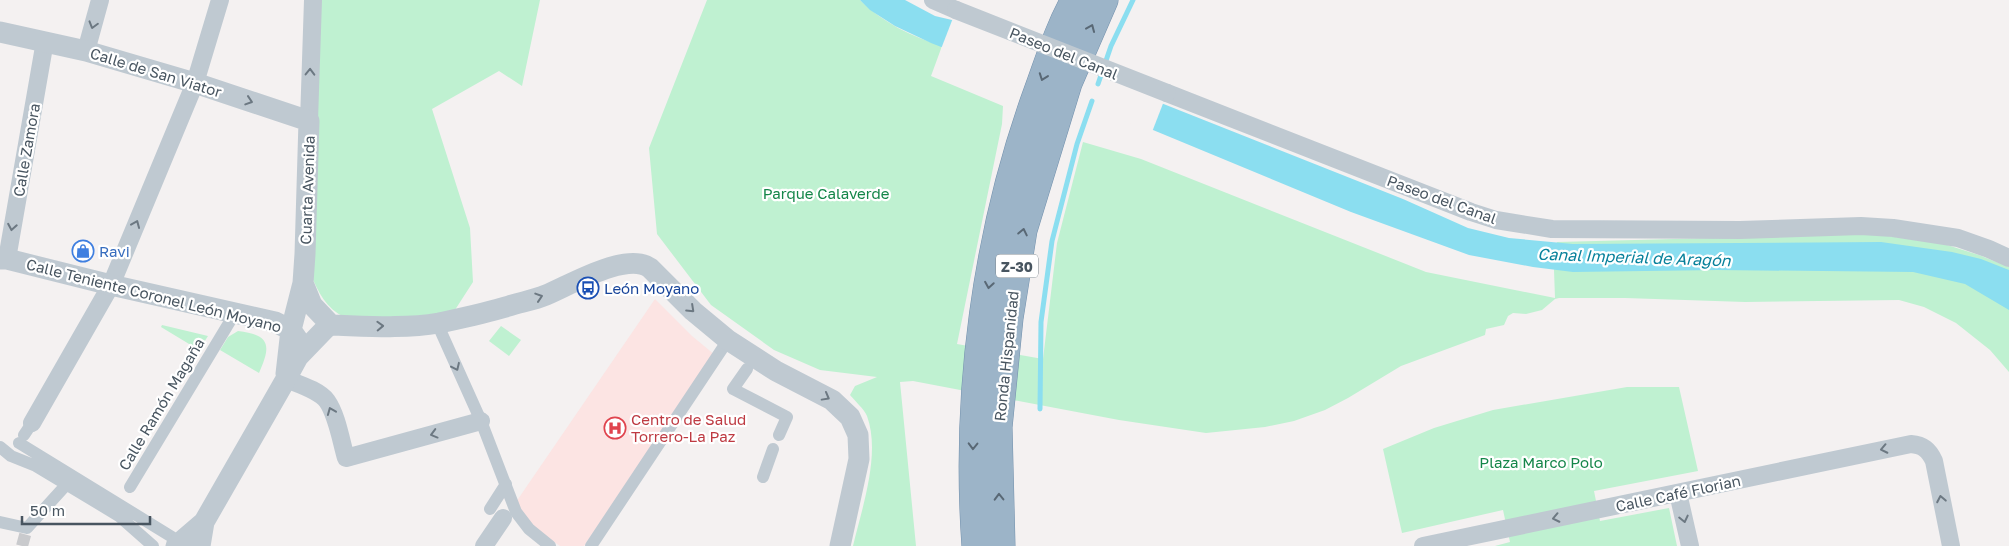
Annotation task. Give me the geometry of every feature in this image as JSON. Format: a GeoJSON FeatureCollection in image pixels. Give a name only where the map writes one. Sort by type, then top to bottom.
{"type":"FeatureCollection","features":[{"type":"Feature","properties":{"kind":"highway","name":"Ronda Hispanidad"},"geometry":{"type":"LineString","coordinates":[[976,546],[972,498],[974,420],[984,318],[998,226],[1027,122],[1048,63],[1075,0]]}},
{"type":"Feature","properties":{"kind":"highway","name":"Ronda Hispanidad"},"geometry":{"type":"LineString","coordinates":[[1002,546],[998,427],[1009,318],[1023,230],[1068,83],[1104,0]]}},
{"type":"Feature","properties":{"kind":"street"},"geometry":{"type":"LineString","coordinates":[[86,51],[100,0]]}},
{"type":"Feature","properties":{"kind":"street"},"geometry":{"type":"LineString","coordinates":[[174,541],[25,434],[111,285],[195,83],[220,0]]}},
{"type":"Feature","properties":{"kind":"street","name":"Cuarta Avenida"},"geometry":{"type":"LineString","coordinates":[[286,379],[291,330],[303,283],[305,254],[312,0]]}},
{"type":"Feature","properties":{"kind":"street","name":"Paseo del Canal"},"geometry":{"type":"LineString","coordinates":[[933,0],[1167,94],[1471,212],[1512,223],[1552,229],[1740,230],[1861,226],[1893,228],[1958,238],[2009,258]]}},
{"type":"Feature","properties":{"kind":"street","name":"Calle de San Viator"},"geometry":{"type":"LineString","coordinates":[[0,32],[86,51],[195,83],[309,121]]}},
{"type":"Feature","properties":{"kind":"street","name":"Calle Zamora"},"geometry":{"type":"LineString","coordinates":[[3,259],[45,41]]}},
{"type":"Feature","properties":{"kind":"street","name":"Calle Teniente Coronel León Moyano"},"geometry":{"type":"LineString","coordinates":[[3,259],[275,322],[291,330],[300,344],[298,358]]}},
{"type":"Feature","properties":{"kind":"street"},"geometry":{"type":"LineString","coordinates":[[298,358],[331,325],[376,327],[437,323],[492,311],[541,297],[617,265],[642,264],[650,268],[693,311],[728,340],[776,371],[832,400],[842,408],[855,426],[858,435],[859,459],[840,546]]}},
{"type":"Feature","properties":{"kind":"street"},"geometry":{"type":"LineString","coordinates":[[303,283],[312,305],[331,325]]}},
{"type":"Feature","properties":{"kind":"street","name":"Calle Ramón Magaña"},"geometry":{"type":"LineString","coordinates":[[130,487],[235,313]]}},
{"type":"Feature","properties":{"kind":"street"},"geometry":{"type":"LineString","coordinates":[[437,323],[481,421],[516,512],[529,529],[550,546]]}},
{"type":"Feature","properties":{"kind":"street"},"geometry":{"type":"LineString","coordinates":[[591,546],[728,340]]}},
{"type":"Feature","properties":{"kind":"street","name":"Cuarta Avenida"},"geometry":{"type":"LineString","coordinates":[[200,546],[204,522],[298,358]]}},
{"type":"Feature","properties":{"kind":"street"},"geometry":{"type":"LineString","coordinates":[[747,369],[733,389],[787,417],[778,435]]}},
{"type":"Feature","properties":{"kind":"street"},"geometry":{"type":"LineString","coordinates":[[286,379],[317,393],[327,400],[346,458],[481,421]]}},
{"type":"Feature","properties":{"kind":"street","name":"Calle Café Florian"},"geometry":{"type":"LineString","coordinates":[[1426,546],[1911,444],[1924,447],[1934,461],[1951,546]]}},
{"type":"Feature","properties":{"kind":"street"},"geometry":{"type":"LineString","coordinates":[[0,447],[11,456],[36,466],[128,522],[153,546]]}},
{"type":"Feature","properties":{"kind":"street"},"geometry":{"type":"LineString","coordinates":[[763,477],[773,449]]}},
{"type":"Feature","properties":{"kind":"street"},"geometry":{"type":"LineString","coordinates":[[484,546],[506,484]]}},
{"type":"Feature","properties":{"kind":"street"},"geometry":{"type":"LineString","coordinates":[[0,522],[27,528],[66,485]]}},
{"type":"Feature","properties":{"kind":"street"},"geometry":{"type":"LineString","coordinates":[[1678,493],[1690,546]]}},
{"type":"Feature","properties":{"kind":"street","name":"Cuarta Avenida"},"geometry":{"type":"LineString","coordinates":[[174,541],[204,522]]}},
{"type":"Feature","properties":{"kind":"shaded area","name":"Centro de Salud Torrero-La Paz"},"geometry":{"type":"Polygon","coordinates":[[[655,299],[692,336],[715,355],[584,546],[560,546],[523,520],[516,502],[655,299]]]}},
{"type":"Feature","properties":{"kind":"green space"},"geometry":{"type":"Polygon","coordinates":[[[318,0],[540,0],[522,86],[499,71],[432,109],[470,228],[473,282],[453,313],[380,320],[344,317],[328,305],[320,294],[311,275],[318,0]]]}},
{"type":"Feature","properties":{"kind":"green space","name":"Parque Calaverde"},"geometry":{"type":"Polygon","coordinates":[[[707,0],[860,0],[898,28],[942,46],[931,76],[1003,106],[1002,124],[957,344],[1043,359],[1057,243],[1083,142],[1141,159],[1426,272],[1555,298],[1554,270],[1557,242],[1874,234],[1944,244],[2009,267],[2009,372],[1990,350],[1956,323],[1924,307],[1899,300],[1745,302],[1559,298],[1542,310],[1526,314],[1513,313],[1508,316],[1504,325],[1486,329],[1485,335],[1401,366],[1325,410],[1294,421],[1265,427],[1206,433],[1119,420],[913,381],[900,382],[916,546],[853,546],[869,481],[872,447],[871,431],[867,416],[850,395],[855,386],[877,377],[820,370],[774,350],[711,305],[657,234],[649,148],[707,0]]]}},
{"type":"Feature","properties":{"kind":"green space"},"geometry":{"type":"Polygon","coordinates":[[[162,325],[208,336],[199,350],[161,327],[162,325]]]}},
{"type":"Feature","properties":{"kind":"green space"},"geometry":{"type":"Polygon","coordinates":[[[501,326],[521,340],[509,356],[489,341],[501,326]]]}},
{"type":"Feature","properties":{"kind":"green space"},"geometry":{"type":"Polygon","coordinates":[[[238,331],[257,335],[265,343],[265,356],[259,373],[220,350],[228,337],[238,331]]]}},
{"type":"Feature","properties":{"kind":"green space","name":"Plaza Marco Polo"},"geometry":{"type":"Polygon","coordinates":[[[1627,387],[1679,387],[1698,471],[1594,491],[1600,521],[1669,508],[1677,546],[1495,546],[1510,542],[1503,510],[1402,533],[1383,449],[1434,428],[1493,410],[1627,387]]]}},
{"type":"Feature","properties":{"kind":"water","name":"Canal Imperial de Aragón"},"geometry":{"type":"Polygon","coordinates":[[[860,0],[905,0],[935,16],[952,20],[1403,199],[1468,228],[1509,238],[1573,244],[1881,242],[1952,252],[1981,259],[2009,270],[2009,310],[1965,284],[1913,272],[1717,270],[1573,272],[1533,267],[1469,255],[1351,212],[1153,130],[931,43],[895,26],[870,10],[860,0]]]}},
{"type":"Feature","properties":{"kind":"pier"},"geometry":{"type":"Polygon","coordinates":[[[953,18],[1164,101],[1152,132],[941,49],[953,18]]]}},
{"type":"Feature","properties":{"kind":"waterway"},"geometry":{"type":"LineString","coordinates":[[1098,84],[1111,46],[1133,0]]}},
{"type":"Feature","properties":{"kind":"waterway"},"geometry":{"type":"LineString","coordinates":[[1040,409],[1041,322],[1052,241],[1077,144],[1092,101]]}},
{"type":"Feature","properties":{"kind":"tunnel"},"geometry":{"type":"LineString","coordinates":[[22,546],[27,528]]}},
{"type":"Feature","properties":{"kind":"place","name":"Ravi"},"geometry":{"type":"Point","coordinates":[83,251]}},
{"type":"Feature","properties":{"kind":"place","name":"León Moyano"},"geometry":{"type":"Point","coordinates":[588,288]}},
{"type":"Feature","properties":{"kind":"place","name":"Centro de Salud Torrero-La Paz"},"geometry":{"type":"Point","coordinates":[615,428]}}]}
